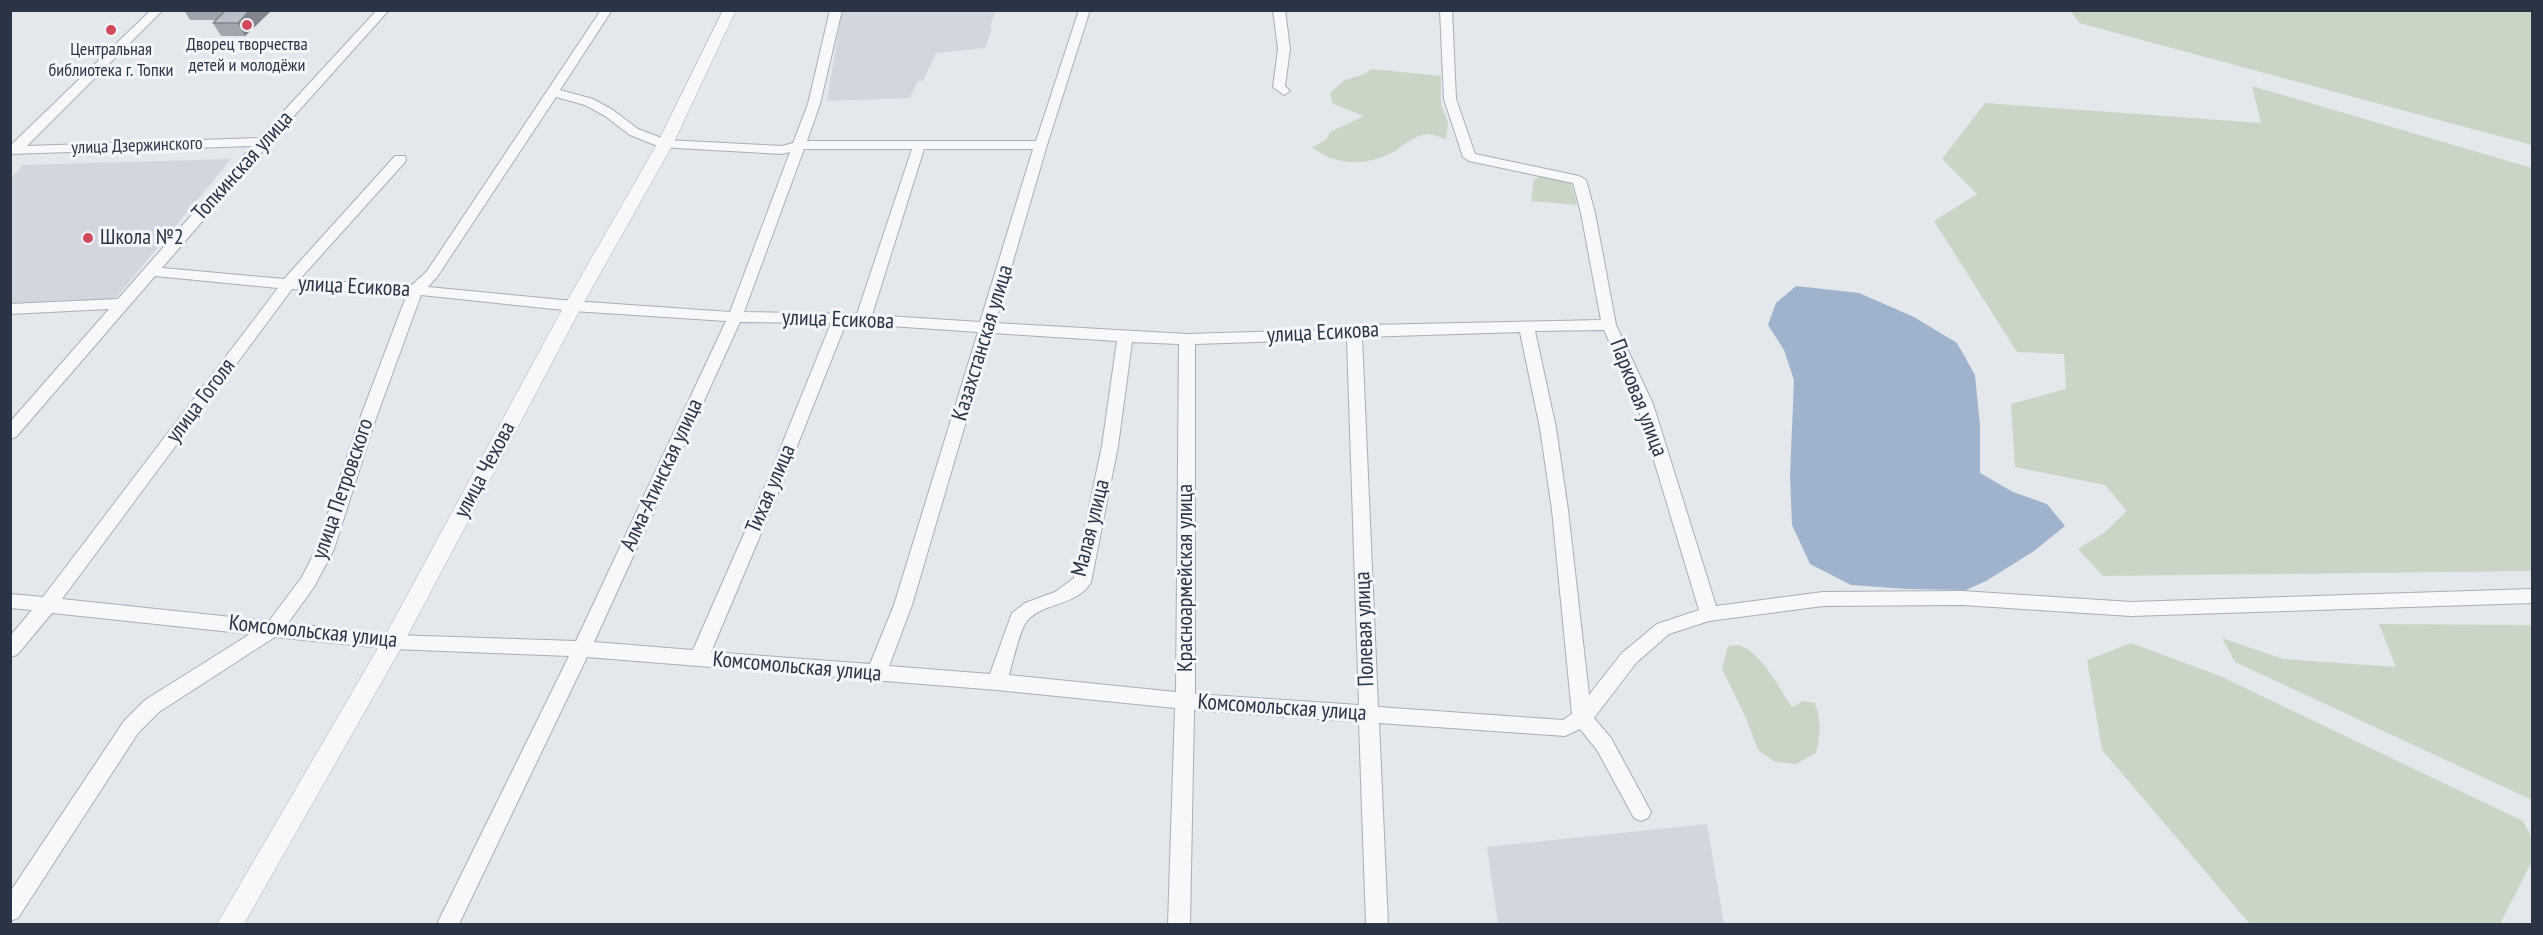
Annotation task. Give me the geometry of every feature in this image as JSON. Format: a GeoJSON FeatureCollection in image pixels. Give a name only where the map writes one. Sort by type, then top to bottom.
{"type":"FeatureCollection","features":[{"type":"Feature","properties":{"kind":"street"},"geometry":{"type":"LineString","coordinates":[[13,150],[158,10]]}},
{"type":"Feature","properties":{"kind":"street","name":"Топкинская улица"},"geometry":{"type":"LineString","coordinates":[[10,433],[263,142],[384,10]]}},
{"type":"Feature","properties":{"kind":"street","name":"улица Петровского"},"geometry":{"type":"LineString","coordinates":[[10,911],[131,727],[152,705],[253,643],[274,627],[308,582],[325,549],[367,421],[416,290],[432,274],[607,10]]}},
{"type":"Feature","properties":{"kind":"street","name":"улица Чехова"},"geometry":{"type":"LineString","coordinates":[[230,924],[393,642],[573,306],[665,144],[730,10]]}},
{"type":"Feature","properties":{"kind":"street","name":"Алма-Атинская улица"},"geometry":{"type":"LineString","coordinates":[[448,924],[582,649],[735,317],[814,104],[836,10]]}},
{"type":"Feature","properties":{"kind":"street","name":"Казахстанская улица"},"geometry":{"type":"LineString","coordinates":[[876,674],[903,605],[1041,145],[1085,10]]}},
{"type":"Feature","properties":{"kind":"street"},"geometry":{"type":"LineString","coordinates":[[1280,10],[1284,49],[1279,87],[1284,91]]}},
{"type":"Feature","properties":{"kind":"street","name":"Парковая улица"},"geometry":{"type":"LineString","coordinates":[[1446,10],[1450,99],[1469,157],[1579,180],[1588,213],[1608,325],[1645,404],[1709,614]]}},
{"type":"Feature","properties":{"kind":"street"},"geometry":{"type":"LineString","coordinates":[[552,92],[589,102],[609,112],[634,132],[665,144],[782,150],[800,145],[1041,145]]}},
{"type":"Feature","properties":{"kind":"street","name":"улица Дзержинского"},"geometry":{"type":"LineString","coordinates":[[13,150],[263,142]]}},
{"type":"Feature","properties":{"kind":"street"},"geometry":{"type":"LineString","coordinates":[[863,319],[919,146]]}},
{"type":"Feature","properties":{"kind":"street","name":"улица Гоголя"},"geometry":{"type":"LineString","coordinates":[[10,650],[49,603],[288,284],[400,159]]}},
{"type":"Feature","properties":{"kind":"street","name":"улица Есикова"},"geometry":{"type":"LineString","coordinates":[[150,271],[288,284],[416,290],[573,306],[735,317],[863,319],[1125,337],[1187,339],[1354,334],[1369,330],[1608,325]]}},
{"type":"Feature","properties":{"kind":"street"},"geometry":{"type":"LineString","coordinates":[[10,309],[120,304]]}},
{"type":"Feature","properties":{"kind":"street","name":"Тихая улица"},"geometry":{"type":"LineString","coordinates":[[699,658],[776,479],[840,319]]}},
{"type":"Feature","properties":{"kind":"street"},"geometry":{"type":"LineString","coordinates":[[1527,328],[1548,428],[1582,718],[1604,744],[1641,812]]}},
{"type":"Feature","properties":{"kind":"street","name":"Полевая улица"},"geometry":{"type":"LineString","coordinates":[[1354,334],[1377,924]]}},
{"type":"Feature","properties":{"kind":"street","name":"Малая улица"},"geometry":{"type":"LineString","coordinates":[[997,682],[1018,618],[1031,608],[1061,597],[1082,582],[1110,446],[1125,337]]}},
{"type":"Feature","properties":{"kind":"street","name":"Красноармейская улица"},"geometry":{"type":"LineString","coordinates":[[1179,924],[1185,701],[1187,339]]}},
{"type":"Feature","properties":{"kind":"street"},"geometry":{"type":"LineString","coordinates":[[1582,718],[1629,658],[1663,629],[1709,614],[1823,599],[1962,598],[2131,609],[2532,596]]}},
{"type":"Feature","properties":{"kind":"street","name":"Комсомольская улица"},"geometry":{"type":"LineString","coordinates":[[10,601],[49,603],[274,627],[393,642],[582,649],[997,682],[1185,701],[1565,728],[1582,718]]}},
{"type":"Feature","properties":{"kind":"shaded area"},"geometry":{"type":"Polygon","coordinates":[[[842,10],[996,11],[985,48],[936,53],[923,81],[918,81],[910,98],[827,101],[842,10]]]}},
{"type":"Feature","properties":{"kind":"shaded area","name":"Школа №2"},"geometry":{"type":"Polygon","coordinates":[[[231,159],[115,299],[11,303],[11,178],[23,165],[231,159]]]}},
{"type":"Feature","properties":{"kind":"shaded area"},"geometry":{"type":"Polygon","coordinates":[[[1707,824],[1724,924],[1498,924],[1487,847],[1707,824]]]}},
{"type":"Feature","properties":{"kind":"green space"},"geometry":{"type":"Polygon","coordinates":[[[2071,11],[2532,11],[2532,145],[2079,23],[2071,11]]]}},
{"type":"Feature","properties":{"kind":"green space"},"geometry":{"type":"Polygon","coordinates":[[[1371,69],[1441,76],[1441,104],[1448,124],[1446,139],[1430,134],[1423,135],[1385,156],[1363,162],[1331,158],[1312,147],[1326,140],[1330,132],[1364,116],[1333,104],[1330,93],[1345,80],[1365,74],[1371,69]]]}},
{"type":"Feature","properties":{"kind":"green space"},"geometry":{"type":"Polygon","coordinates":[[[2252,86],[2532,168],[2532,571],[2103,576],[2078,549],[2105,532],[2127,511],[2105,485],[2015,467],[2011,404],[2066,389],[2064,354],[2017,352],[1934,221],[1977,194],[1942,159],[1985,103],[2261,123],[2252,86]]]}},
{"type":"Feature","properties":{"kind":"green space"},"geometry":{"type":"Polygon","coordinates":[[[1543,175],[1571,183],[1577,205],[1531,201],[1534,180],[1543,175]]]}},
{"type":"Feature","properties":{"kind":"green space"},"geometry":{"type":"Polygon","coordinates":[[[2379,624],[2532,625],[2532,800],[2235,662],[2222,638],[2283,659],[2396,667],[2379,624]]]}},
{"type":"Feature","properties":{"kind":"green space"},"geometry":{"type":"Polygon","coordinates":[[[2131,643],[2220,676],[2523,821],[2532,838],[2532,861],[2502,924],[2250,924],[2102,750],[2087,660],[2131,643]]]}},
{"type":"Feature","properties":{"kind":"green space"},"geometry":{"type":"Polygon","coordinates":[[[1738,645],[1747,649],[1762,662],[1792,707],[1803,701],[1815,703],[1820,728],[1816,753],[1796,764],[1775,762],[1758,750],[1746,718],[1722,669],[1728,646],[1738,645]]]}},
{"type":"Feature","properties":{"kind":"water"},"geometry":{"type":"Polygon","coordinates":[[[1796,286],[1859,293],[1914,317],[1957,343],[1975,375],[1980,425],[1980,473],[2013,492],[2047,504],[2065,526],[2034,551],[1986,581],[1966,590],[1851,585],[1810,564],[1792,525],[1790,476],[1794,380],[1784,350],[1768,325],[1776,303],[1796,286]]]}},
{"type":"Feature","properties":{"kind":"building"},"geometry":{"type":"Polygon","coordinates":[[[226,10],[250,10],[238,23],[213,23],[226,10]]]}},
{"type":"Feature","properties":{"kind":"place","name":"Дворец творчества детей и молодёжи"},"geometry":{"type":"Point","coordinates":[247,25]}},
{"type":"Feature","properties":{"kind":"place","name":"Центральная библиотека г. Топки"},"geometry":{"type":"Point","coordinates":[111,30]}},
{"type":"Feature","properties":{"kind":"place","name":"Школа №2"},"geometry":{"type":"Point","coordinates":[88,238]}}]}
